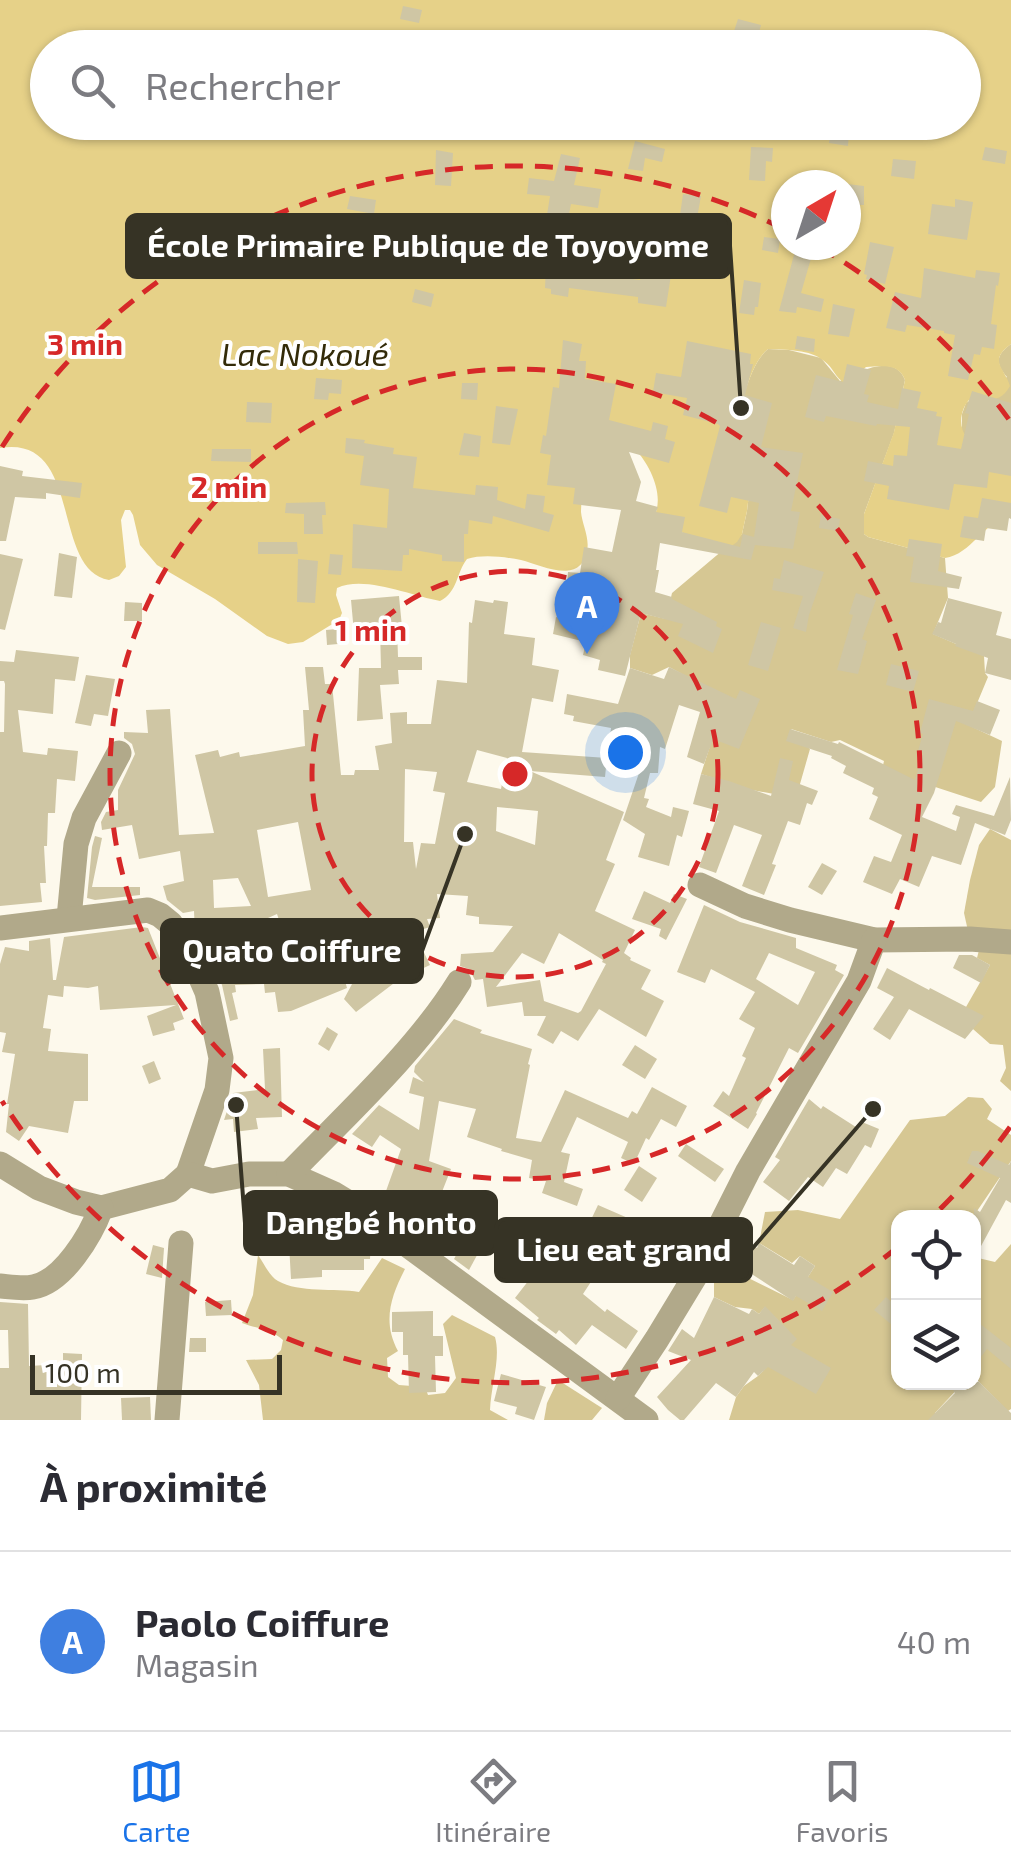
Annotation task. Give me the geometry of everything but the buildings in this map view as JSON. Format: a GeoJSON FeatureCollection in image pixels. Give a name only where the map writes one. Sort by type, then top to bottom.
{"type":"FeatureCollection","features":[{"type":"Feature","properties":{"kind":"street"},"geometry":{"type":"LineString","coordinates":[[68,918],[76,844],[84,818],[119,753]]}},
{"type":"Feature","properties":{"kind":"street"},"geometry":{"type":"LineString","coordinates":[[700,885],[745,906],[874,940],[1011,942]]}},
{"type":"Feature","properties":{"kind":"street"},"geometry":{"type":"LineString","coordinates":[[0,928],[148,910],[160,915],[171,924],[207,992],[220,1058],[220,1077],[188,1174],[170,1190],[101,1208],[39,1188],[0,1164]]}},
{"type":"Feature","properties":{"kind":"street"},"geometry":{"type":"LineString","coordinates":[[618,1398],[694,1278],[748,1172],[859,981],[874,940]]}},
{"type":"Feature","properties":{"kind":"street"},"geometry":{"type":"LineString","coordinates":[[289,1174],[380,1080],[459,982]]}},
{"type":"Feature","properties":{"kind":"street"},"geometry":{"type":"LineString","coordinates":[[188,1174],[212,1181],[249,1174],[289,1174],[334,1194],[646,1420]]}},
{"type":"Feature","properties":{"kind":"street"},"geometry":{"type":"LineString","coordinates":[[0,1286],[36,1287],[63,1269],[92,1230],[101,1208]]}},
{"type":"Feature","properties":{"kind":"street"},"geometry":{"type":"LineString","coordinates":[[167,1420],[181,1244]]}},
{"type":"Feature","properties":{"kind":"shaded area"},"geometry":{"type":"Polygon","coordinates":[[[1011,344],[1011,447],[967,438],[962,432],[966,403],[1007,377],[999,359],[1011,344]]]}},
{"type":"Feature","properties":{"kind":"shaded area"},"geometry":{"type":"Polygon","coordinates":[[[768,349],[821,358],[840,381],[866,369],[885,366],[893,367],[905,380],[894,433],[864,514],[864,534],[945,558],[948,598],[933,634],[984,656],[988,677],[968,725],[1002,741],[995,787],[981,802],[881,774],[884,761],[840,740],[831,742],[791,729],[810,749],[796,798],[752,790],[701,774],[710,746],[705,686],[669,667],[652,675],[630,668],[641,613],[666,619],[672,593],[742,534],[751,477],[731,442],[750,379],[768,349]]]}},
{"type":"Feature","properties":{"kind":"shaded area"},"geometry":{"type":"Polygon","coordinates":[[[990,829],[1011,840],[1011,934],[968,931],[964,913],[979,845],[990,829]]]}},
{"type":"Feature","properties":{"kind":"shaded area"},"geometry":{"type":"Polygon","coordinates":[[[1011,948],[1011,1091],[1000,1081],[1006,1068],[1003,1045],[990,1044],[965,1022],[966,1007],[990,965],[977,958],[979,950],[1011,948]]]}},
{"type":"Feature","properties":{"kind":"shaded area"},"geometry":{"type":"Polygon","coordinates":[[[968,1097],[983,1098],[992,1109],[987,1119],[1011,1135],[1011,1161],[978,1210],[891,1210],[891,1390],[956,1390],[935,1413],[942,1420],[729,1420],[744,1386],[796,1339],[765,1307],[759,1314],[714,1297],[714,1261],[793,1300],[815,1266],[800,1256],[792,1263],[759,1243],[765,1212],[798,1210],[840,1219],[910,1120],[945,1116],[968,1097]]]}},
{"type":"Feature","properties":{"kind":"shaded area"},"geometry":{"type":"Polygon","coordinates":[[[1011,1244],[1008,1411],[981,1384],[981,1259],[995,1262],[1011,1244]]]}},
{"type":"Feature","properties":{"kind":"shaded area"},"geometry":{"type":"Polygon","coordinates":[[[258,1255],[278,1281],[307,1289],[359,1292],[382,1258],[405,1269],[390,1309],[390,1330],[398,1351],[387,1358],[388,1377],[399,1385],[425,1387],[428,1395],[445,1393],[456,1378],[443,1324],[452,1315],[495,1337],[490,1410],[508,1420],[263,1420],[259,1385],[246,1360],[272,1359],[281,1350],[283,1340],[242,1323],[253,1295],[258,1255]]]}},
{"type":"Feature","properties":{"kind":"shaded area"},"geometry":{"type":"Polygon","coordinates":[[[558,1380],[602,1408],[592,1420],[544,1420],[558,1380]]]}},
{"type":"Feature","properties":{"kind":"water","name":"Lac Nokoué"},"geometry":{"type":"Polygon","coordinates":[[[0,0],[1011,0],[1011,344],[999,360],[1010,386],[997,398],[969,400],[961,419],[967,438],[1011,447],[1011,515],[993,524],[963,551],[945,558],[864,534],[864,514],[894,432],[905,380],[899,371],[866,367],[846,384],[818,357],[797,351],[768,349],[745,392],[731,442],[751,477],[742,534],[730,547],[718,552],[654,517],[657,490],[646,463],[635,449],[587,473],[581,512],[588,546],[577,568],[549,569],[501,557],[467,559],[454,587],[440,601],[374,585],[348,585],[337,588],[342,613],[339,620],[303,642],[288,644],[267,636],[157,565],[140,545],[130,510],[125,510],[121,520],[126,567],[109,580],[91,571],[79,553],[56,481],[44,461],[26,449],[0,448],[0,0]]]}},
{"type":"Feature","properties":{"kind":"place","name":"École Primaire Publique de Toyoyome"},"geometry":{"type":"Point","coordinates":[741,408]}},
{"type":"Feature","properties":{"kind":"place","name":"Paolo Coiffure"},"geometry":{"type":"Point","coordinates":[587,654]}},
{"type":"Feature","properties":{"kind":"place","name":"Quato Coiffure"},"geometry":{"type":"Point","coordinates":[465,834]}},
{"type":"Feature","properties":{"kind":"place","name":"Dangbé honto"},"geometry":{"type":"Point","coordinates":[236,1105]}},
{"type":"Feature","properties":{"kind":"place","name":"Lieu eat grand"},"geometry":{"type":"Point","coordinates":[873,1109]}}]}
